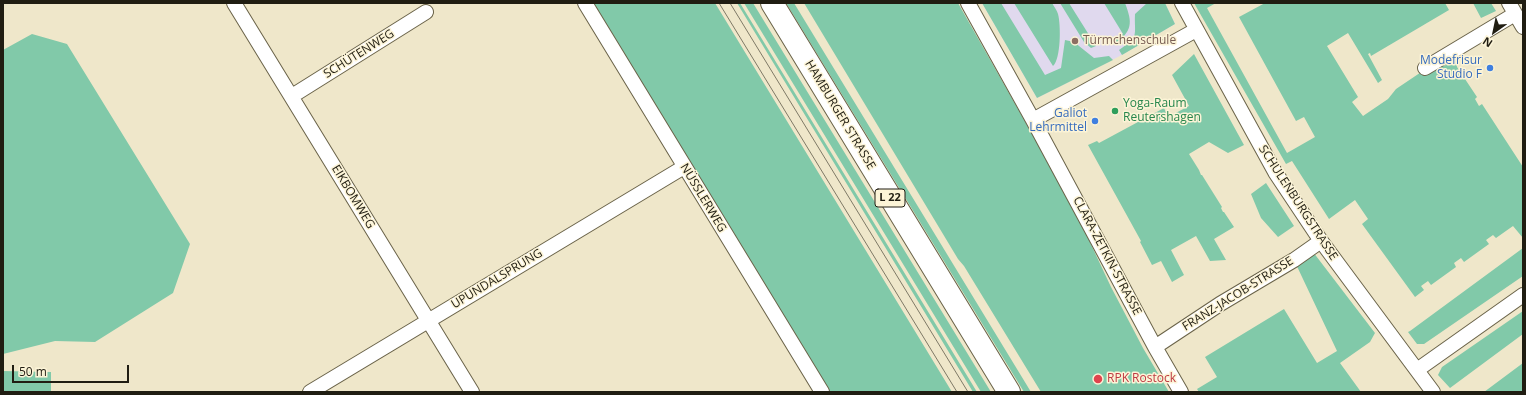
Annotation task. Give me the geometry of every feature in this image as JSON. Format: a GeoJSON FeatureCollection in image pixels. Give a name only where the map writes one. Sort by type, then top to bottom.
{"type":"FeatureCollection","features":[{"type":"Feature","properties":{"kind":"main road","name":"HAMBURGER STRASSE"},"geometry":{"type":"LineString","coordinates":[[772,3],[1009,392]]}},
{"type":"Feature","properties":{"kind":"street","name":"EIKBOMWEG"},"geometry":{"type":"LineString","coordinates":[[234,3],[472,392]]}},
{"type":"Feature","properties":{"kind":"street","name":"NÜSSLERWEG"},"geometry":{"type":"LineString","coordinates":[[585,3],[822,392]]}},
{"type":"Feature","properties":{"kind":"street","name":"CLARA-ZETKIN-STRASSE"},"geometry":{"type":"LineString","coordinates":[[968,3],[1033,120],[1155,347],[1182,392]]}},
{"type":"Feature","properties":{"kind":"street","name":"SCHULENBURGSTRASSE"},"geometry":{"type":"LineString","coordinates":[[1182,3],[1275,172],[1321,241],[1433,392]]}},
{"type":"Feature","properties":{"kind":"street"},"geometry":{"type":"LineString","coordinates":[[1425,68],[1512,8],[1523,26]]}},
{"type":"Feature","properties":{"kind":"street","name":"SCHÜTENWEG"},"geometry":{"type":"LineString","coordinates":[[292,96],[426,12]]}},
{"type":"Feature","properties":{"kind":"street"},"geometry":{"type":"LineString","coordinates":[[1033,120],[1196,30]]}},
{"type":"Feature","properties":{"kind":"street","name":"UPUNDALSPRUNG"},"geometry":{"type":"LineString","coordinates":[[310,392],[684,167]]}},
{"type":"Feature","properties":{"kind":"street","name":"FRANZ-JACOB-STRASSE"},"geometry":{"type":"LineString","coordinates":[[1155,347],[1220,304],[1294,260],[1321,241]]}},
{"type":"Feature","properties":{"kind":"street"},"geometry":{"type":"LineString","coordinates":[[1417,370],[1523,296]]}},
{"type":"Feature","properties":{"kind":"shaded area","name":"Türmchenschule"},"geometry":{"type":"Polygon","coordinates":[[[982,3],[1165,3],[1175,24],[1118,57],[1037,98],[982,3]]]}},
{"type":"Feature","properties":{"kind":"green space"},"geometry":{"type":"Polygon","coordinates":[[[585,3],[715,3],[952,392],[822,392],[585,3]]]}},
{"type":"Feature","properties":{"kind":"green space"},"geometry":{"type":"Polygon","coordinates":[[[737,3],[740,3],[977,392],[973,392],[737,3]]]}},
{"type":"Feature","properties":{"kind":"green space"},"geometry":{"type":"Polygon","coordinates":[[[744,3],[753,3],[991,392],[981,392],[744,3]]]}},
{"type":"Feature","properties":{"kind":"green space"},"geometry":{"type":"Polygon","coordinates":[[[786,3],[794,3],[1031,392],[1024,392],[786,3]]]}},
{"type":"Feature","properties":{"kind":"green space"},"geometry":{"type":"Polygon","coordinates":[[[804,3],[958,3],[1035,139],[1088,238],[1111,287],[1143,348],[1169,392],[1041,392],[964,266],[958,259],[804,3]]]}},
{"type":"Feature","properties":{"kind":"green space"},"geometry":{"type":"Polygon","coordinates":[[[982,3],[1001,3],[1045,75],[1061,68],[1065,40],[1074,42],[1094,58],[1109,56],[1113,60],[1037,98],[982,3]]]}},
{"type":"Feature","properties":{"kind":"green space"},"geometry":{"type":"Polygon","coordinates":[[[1014,3],[1052,3],[1057,11],[1060,26],[1059,49],[1056,62],[1053,66],[1014,3]]]}},
{"type":"Feature","properties":{"kind":"green space"},"geometry":{"type":"Polygon","coordinates":[[[1060,3],[1069,3],[1096,46],[1091,48],[1084,42],[1060,3]]]}},
{"type":"Feature","properties":{"kind":"green space"},"geometry":{"type":"Polygon","coordinates":[[[1104,3],[1125,3],[1129,16],[1130,22],[1128,31],[1115,45],[1112,41],[1123,34],[1104,3]]]}},
{"type":"Feature","properties":{"kind":"green space"},"geometry":{"type":"Polygon","coordinates":[[[1147,3],[1165,3],[1175,24],[1122,55],[1119,50],[1130,42],[1134,35],[1135,14],[1147,3]]]}},
{"type":"Feature","properties":{"kind":"green space"},"geometry":{"type":"Polygon","coordinates":[[[1194,3],[1216,3],[1207,8],[1287,153],[1315,137],[1304,117],[1296,121],[1239,17],[1265,3],[1445,3],[1449,10],[1371,56],[1370,53],[1368,54],[1382,80],[1378,83],[1348,33],[1327,46],[1358,97],[1352,102],[1363,116],[1388,99],[1396,89],[1454,50],[1457,67],[1477,97],[1475,99],[1479,106],[1482,104],[1523,167],[1523,238],[1513,226],[1496,238],[1493,235],[1486,240],[1489,244],[1464,262],[1461,258],[1454,263],[1456,267],[1431,285],[1428,281],[1421,286],[1424,290],[1415,297],[1362,224],[1368,219],[1355,200],[1329,219],[1292,161],[1286,164],[1194,3]]]}},
{"type":"Feature","properties":{"kind":"green space"},"geometry":{"type":"Polygon","coordinates":[[[1473,3],[1491,3],[1496,11],[1481,18],[1473,3]]]}},
{"type":"Feature","properties":{"kind":"green space"},"geometry":{"type":"Polygon","coordinates":[[[32,34],[67,44],[190,244],[173,293],[95,342],[55,341],[3,354],[3,50],[32,34]]]}},
{"type":"Feature","properties":{"kind":"green space"},"geometry":{"type":"Polygon","coordinates":[[[1194,54],[1244,145],[1228,153],[1209,142],[1189,154],[1222,207],[1223,212],[1234,227],[1214,239],[1226,260],[1210,261],[1196,236],[1171,250],[1184,275],[1172,282],[1161,261],[1152,265],[1140,242],[1141,241],[1088,145],[1097,141],[1099,143],[1164,108],[1168,117],[1189,106],[1172,75],[1194,54]]]}},
{"type":"Feature","properties":{"kind":"green space"},"geometry":{"type":"Polygon","coordinates":[[[1266,183],[1294,226],[1278,237],[1261,218],[1251,194],[1266,183]]]}},
{"type":"Feature","properties":{"kind":"green space"},"geometry":{"type":"Polygon","coordinates":[[[1310,248],[1375,333],[1370,342],[1340,363],[1361,392],[1199,392],[1197,389],[1217,377],[1205,357],[1284,309],[1317,363],[1337,351],[1294,260],[1310,248]]]}},
{"type":"Feature","properties":{"kind":"green space"},"geometry":{"type":"Polygon","coordinates":[[[1523,248],[1523,276],[1424,344],[1417,344],[1408,332],[1523,248]]]}},
{"type":"Feature","properties":{"kind":"green space"},"geometry":{"type":"Polygon","coordinates":[[[1523,311],[1523,334],[1450,388],[1438,375],[1442,367],[1523,311]]]}},
{"type":"Feature","properties":{"kind":"green space"},"geometry":{"type":"Polygon","coordinates":[[[1523,363],[1523,392],[1484,392],[1523,363]]]}},
{"type":"Feature","properties":{"kind":"green space"},"geometry":{"type":"Polygon","coordinates":[[[3,371],[51,372],[51,392],[3,392],[3,371]]]}},
{"type":"Feature","properties":{"kind":"tram line"},"geometry":{"type":"LineString","coordinates":[[719,3],[957,392]]}},
{"type":"Feature","properties":{"kind":"tram line"},"geometry":{"type":"LineString","coordinates":[[730,3],[968,392]]}},
{"type":"Feature","properties":{"kind":"place","name":"Türmchenschule"},"geometry":{"type":"Point","coordinates":[1075,41]}},
{"type":"Feature","properties":{"kind":"place","name":"Modefrisur Studio F"},"geometry":{"type":"Point","coordinates":[1490,68]}},
{"type":"Feature","properties":{"kind":"place","name":"Yoga-Raum Reutershagen"},"geometry":{"type":"Point","coordinates":[1115,111]}},
{"type":"Feature","properties":{"kind":"place","name":"Galiot Lehrmittel"},"geometry":{"type":"Point","coordinates":[1095,121]}},
{"type":"Feature","properties":{"kind":"place","name":"RPK Rostock"},"geometry":{"type":"Point","coordinates":[1098,379]}}]}
